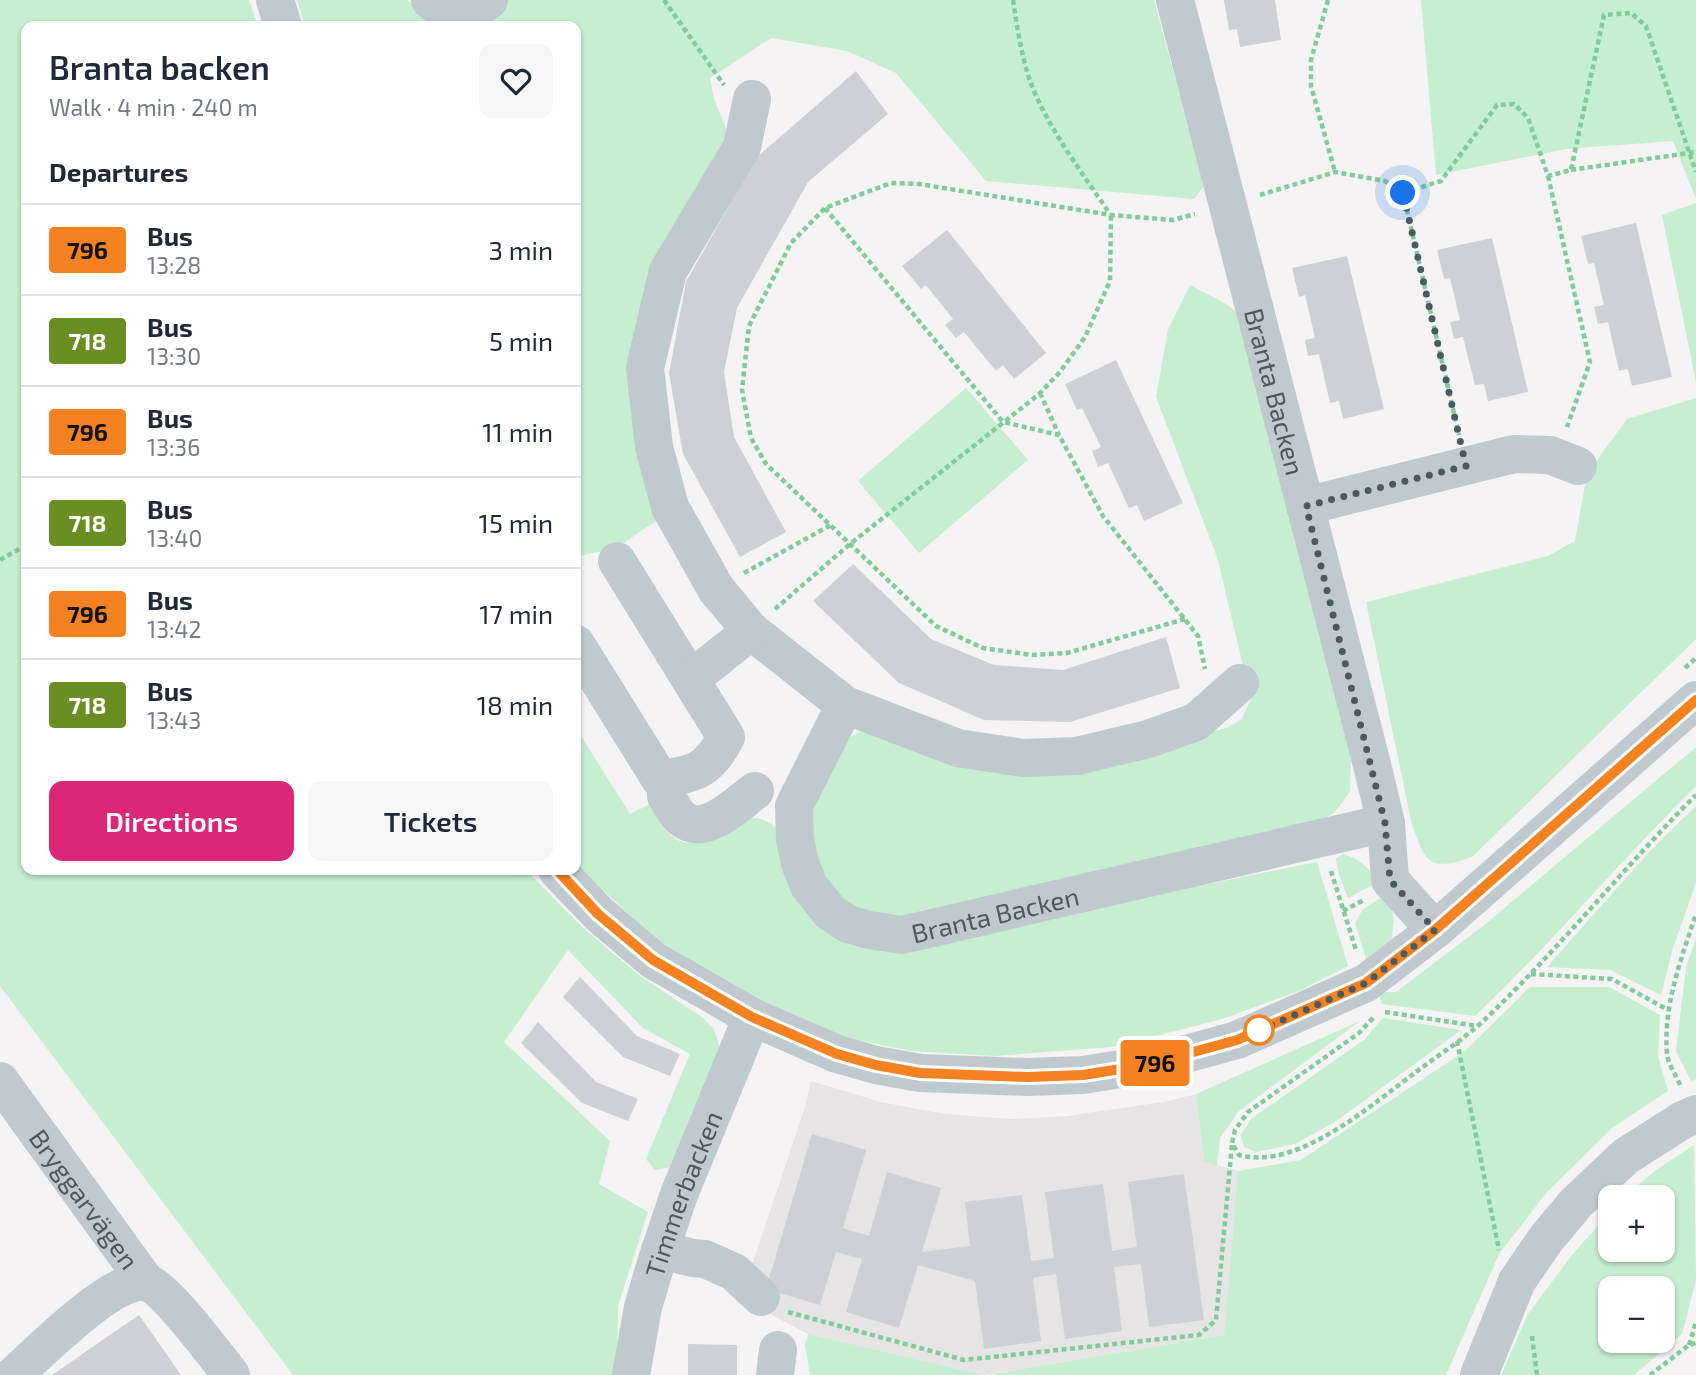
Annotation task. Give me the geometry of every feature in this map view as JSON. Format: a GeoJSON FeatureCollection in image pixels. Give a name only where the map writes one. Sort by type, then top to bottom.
{"type":"FeatureCollection","features":[{"type":"Feature","properties":{"kind":"street"},"geometry":{"type":"LineString","coordinates":[[275,0],[281,21]]}},
{"type":"Feature","properties":{"kind":"street"},"geometry":{"type":"LineString","coordinates":[[430,0],[442,10],[459,16],[474,13],[489,0]]}},
{"type":"Feature","properties":{"kind":"street"},"geometry":{"type":"LineString","coordinates":[[1175,0],[1227,206]]}},
{"type":"Feature","properties":{"kind":"street"},"geometry":{"type":"LineString","coordinates":[[752,99],[741,147],[668,271],[645,368],[654,447],[670,507],[716,589],[751,631],[845,705],[958,748],[1023,758],[1077,756],[1148,739],[1196,722],[1230,692]]}},
{"type":"Feature","properties":{"kind":"street","name":"Branta Backen"},"geometry":{"type":"LineString","coordinates":[[1227,206],[1306,506],[1385,823],[1390,880],[1435,930]]}},
{"type":"Feature","properties":{"kind":"street"},"geometry":{"type":"LineString","coordinates":[[1306,506],[1514,454],[1564,460]]}},
{"type":"Feature","properties":{"kind":"street"},"geometry":{"type":"LineString","coordinates":[[581,652],[660,779],[686,776],[703,768],[717,755],[726,737],[618,561]]}},
{"type":"Feature","properties":{"kind":"street"},"geometry":{"type":"LineString","coordinates":[[691,679],[751,631]]}},
{"type":"Feature","properties":{"kind":"street"},"geometry":{"type":"LineString","coordinates":[[562,875],[598,914],[653,960],[752,1017],[837,1054],[920,1073],[968,1077],[1083,1075],[1146,1065],[1237,1040],[1371,997],[1435,930],[1696,700]]}},
{"type":"Feature","properties":{"kind":"street","name":"Branta Backen"},"geometry":{"type":"LineString","coordinates":[[845,705],[794,806],[795,839],[809,886],[820,902],[848,924],[869,930],[902,934],[1385,823]]}},
{"type":"Feature","properties":{"kind":"street"},"geometry":{"type":"LineString","coordinates":[[737,758],[755,791],[794,806]]}},
{"type":"Feature","properties":{"kind":"street"},"geometry":{"type":"LineString","coordinates":[[666,796],[679,817],[701,825],[717,819],[755,791]]}},
{"type":"Feature","properties":{"kind":"street","name":"Timmerbacken"},"geometry":{"type":"LineString","coordinates":[[631,1375],[642,1307],[660,1250],[678,1197],[752,1017]]}},
{"type":"Feature","properties":{"kind":"street","name":"Bryggarvägen"},"geometry":{"type":"LineString","coordinates":[[0,1081],[146,1282],[166,1297],[231,1375]]}},
{"type":"Feature","properties":{"kind":"street"},"geometry":{"type":"LineString","coordinates":[[1479,1375],[1515,1287],[1546,1238],[1576,1203],[1626,1156],[1686,1108]]}},
{"type":"Feature","properties":{"kind":"street"},"geometry":{"type":"LineString","coordinates":[[660,1250],[705,1259],[734,1272],[761,1297]]}},
{"type":"Feature","properties":{"kind":"street","name":"Bryggarvägen"},"geometry":{"type":"LineString","coordinates":[[14,1375],[90,1306],[130,1282],[146,1282]]}},
{"type":"Feature","properties":{"kind":"path"},"geometry":{"type":"LineString","coordinates":[[664,0],[721,83],[752,99]]}},
{"type":"Feature","properties":{"kind":"path"},"geometry":{"type":"LineString","coordinates":[[751,631],[850,544],[1040,393],[1060,372],[1085,337],[1110,281],[1111,215],[1058,137],[1037,99],[1026,68],[1013,0]]}},
{"type":"Feature","properties":{"kind":"path"},"geometry":{"type":"LineString","coordinates":[[1328,0],[1311,60],[1311,86],[1335,172]]}},
{"type":"Feature","properties":{"kind":"path"},"geometry":{"type":"LineString","coordinates":[[1571,170],[1604,15],[1631,13],[1646,26],[1696,172]]}},
{"type":"Feature","properties":{"kind":"path"},"geometry":{"type":"LineString","coordinates":[[1403,193],[1441,181],[1497,105],[1514,104],[1528,118],[1548,176],[1590,362],[1568,426],[1564,460]]}},
{"type":"Feature","properties":{"kind":"path"},"geometry":{"type":"LineString","coordinates":[[1548,176],[1571,170],[1696,152]]}},
{"type":"Feature","properties":{"kind":"path"},"geometry":{"type":"LineString","coordinates":[[1185,619],[1067,653],[1032,655],[983,648],[936,626],[766,464],[751,438],[742,390],[749,326],[791,243],[825,208],[891,183],[919,184],[1111,215],[1173,220],[1335,172],[1385,181],[1403,193],[1466,466]]}},
{"type":"Feature","properties":{"kind":"path"},"geometry":{"type":"LineString","coordinates":[[825,208],[1003,422],[1059,435]]}},
{"type":"Feature","properties":{"kind":"path"},"geometry":{"type":"LineString","coordinates":[[1040,393],[1059,435],[1103,516],[1198,636],[1207,681],[1230,692]]}},
{"type":"Feature","properties":{"kind":"path"},"geometry":{"type":"LineString","coordinates":[[716,589],[831,526]]}},
{"type":"Feature","properties":{"kind":"path"},"geometry":{"type":"LineString","coordinates":[[0,560],[21,548]]}},
{"type":"Feature","properties":{"kind":"path"},"geometry":{"type":"LineString","coordinates":[[1232,1143],[1239,1155],[1253,1159],[1297,1150],[1338,1130],[1478,1026],[1531,974],[1647,844],[1696,795]]}},
{"type":"Feature","properties":{"kind":"path"},"geometry":{"type":"LineString","coordinates":[[761,1297],[773,1308],[964,1360],[1199,1335],[1216,1320],[1235,1130],[1248,1112],[1359,1033],[1372,1020],[1371,997],[1321,838]]}},
{"type":"Feature","properties":{"kind":"path"},"geometry":{"type":"LineString","coordinates":[[1686,1108],[1667,1057],[1668,1010],[1678,967],[1696,914]]}},
{"type":"Feature","properties":{"kind":"path"},"geometry":{"type":"LineString","coordinates":[[1531,974],[1612,979],[1668,1010]]}},
{"type":"Feature","properties":{"kind":"path"},"geometry":{"type":"LineString","coordinates":[[1371,997],[1478,1026]]}},
{"type":"Feature","properties":{"kind":"path"},"geometry":{"type":"LineString","coordinates":[[1457,1041],[1497,1247],[1531,1329],[1537,1375]]}},
{"type":"Feature","properties":{"kind":"path"},"geometry":{"type":"LineString","coordinates":[[1689,1345],[1696,1322]]}},
{"type":"Feature","properties":{"kind":"path"},"geometry":{"type":"LineString","coordinates":[[1650,1375],[1689,1345],[1696,1343]]}},
{"type":"Feature","properties":{"kind":"shaded area"},"geometry":{"type":"Polygon","coordinates":[[[811,1081],[881,1102],[944,1114],[1013,1119],[1067,1116],[1163,1102],[1196,1094],[1204,1161],[1238,1171],[1224,1335],[984,1375],[808,1334],[745,1301],[753,1262],[805,1107],[811,1081]]]}},
{"type":"Feature","properties":{"kind":"green space"},"geometry":{"type":"Polygon","coordinates":[[[0,0],[249,0],[256,21],[21,21],[21,875],[531,875],[583,928],[640,976],[702,1017],[714,1029],[721,1052],[670,1167],[655,1170],[646,1159],[690,1054],[643,1028],[568,950],[504,1042],[610,1141],[599,1184],[648,1212],[618,1306],[617,1375],[293,1375],[0,986],[0,0]]]}},
{"type":"Feature","properties":{"kind":"green space"},"geometry":{"type":"Polygon","coordinates":[[[297,0],[407,0],[429,19],[436,21],[303,21],[297,0]]]}},
{"type":"Feature","properties":{"kind":"green space"},"geometry":{"type":"Polygon","coordinates":[[[503,0],[1154,0],[1204,186],[1194,199],[986,181],[896,73],[847,51],[771,38],[710,78],[714,99],[732,143],[631,407],[638,461],[658,521],[614,548],[581,556],[581,21],[482,21],[503,0]]]}},
{"type":"Feature","properties":{"kind":"green space"},"geometry":{"type":"Polygon","coordinates":[[[1421,0],[1696,0],[1696,199],[1673,141],[1566,149],[1436,175],[1421,0]]]}},
{"type":"Feature","properties":{"kind":"green space"},"geometry":{"type":"Polygon","coordinates":[[[1696,203],[1696,382],[1662,215],[1696,203]]]}},
{"type":"Feature","properties":{"kind":"green space"},"geometry":{"type":"Polygon","coordinates":[[[1190,285],[1226,304],[1245,318],[1351,757],[1350,792],[1334,813],[1305,829],[898,918],[866,913],[840,901],[817,869],[810,803],[849,738],[862,731],[1070,770],[1226,728],[1242,719],[1251,699],[1217,557],[1156,397],[1168,330],[1190,285]]]}},
{"type":"Feature","properties":{"kind":"green space"},"geometry":{"type":"Polygon","coordinates":[[[966,388],[1028,460],[919,553],[858,481],[966,388]]]}},
{"type":"Feature","properties":{"kind":"green space"},"geometry":{"type":"Polygon","coordinates":[[[1696,398],[1696,639],[1472,857],[1445,864],[1430,860],[1420,846],[1411,821],[1366,602],[1548,556],[1575,541],[1587,474],[1627,419],[1696,398]]]}},
{"type":"Feature","properties":{"kind":"green space"},"geometry":{"type":"Polygon","coordinates":[[[581,736],[630,814],[650,804],[666,830],[680,841],[700,839],[744,818],[757,818],[770,823],[781,835],[784,843],[794,893],[803,909],[819,927],[1104,905],[1317,862],[1348,966],[1301,990],[1222,1019],[1112,1047],[994,1056],[912,1051],[825,1034],[734,988],[656,939],[581,870],[581,736]]]}},
{"type":"Feature","properties":{"kind":"green space"},"geometry":{"type":"Polygon","coordinates":[[[1696,747],[1696,786],[1475,1016],[1382,1004],[1378,992],[1396,992],[1483,926],[1696,747]]]}},
{"type":"Feature","properties":{"kind":"green space"},"geometry":{"type":"Polygon","coordinates":[[[1696,806],[1696,883],[1673,948],[1661,995],[1610,970],[1547,967],[1651,850],[1696,806]]]}},
{"type":"Feature","properties":{"kind":"green space"},"geometry":{"type":"Polygon","coordinates":[[[1343,854],[1364,865],[1378,882],[1348,898],[1336,859],[1343,854]]]}},
{"type":"Feature","properties":{"kind":"green space"},"geometry":{"type":"Polygon","coordinates":[[[1387,894],[1394,918],[1391,948],[1369,969],[1355,923],[1363,909],[1387,894]]]}},
{"type":"Feature","properties":{"kind":"green space"},"geometry":{"type":"Polygon","coordinates":[[[1696,939],[1696,1079],[1691,1081],[1676,1051],[1686,967],[1696,939]]]}},
{"type":"Feature","properties":{"kind":"green space"},"geometry":{"type":"Polygon","coordinates":[[[1530,987],[1609,987],[1660,1015],[1658,1056],[1668,1091],[1612,1128],[1547,1192],[1499,1254],[1446,1375],[987,1375],[1224,1335],[1238,1171],[1301,1160],[1465,1051],[1530,987]]]}},
{"type":"Feature","properties":{"kind":"green space"},"geometry":{"type":"Polygon","coordinates":[[[1383,1018],[1461,1030],[1335,1122],[1295,1144],[1256,1152],[1244,1147],[1241,1135],[1252,1118],[1364,1040],[1383,1018]]]}},
{"type":"Feature","properties":{"kind":"green space"},"geometry":{"type":"Polygon","coordinates":[[[1360,1021],[1239,1111],[1220,1138],[1217,1166],[1204,1161],[1196,1094],[1360,1021]]]}},
{"type":"Feature","properties":{"kind":"green space"},"geometry":{"type":"Polygon","coordinates":[[[1694,1145],[1696,1280],[1682,1334],[1675,1340],[1675,1276],[1598,1276],[1598,1353],[1660,1353],[1634,1375],[1501,1375],[1528,1314],[1572,1255],[1598,1226],[1598,1262],[1675,1262],[1675,1185],[1638,1185],[1694,1145]]]}},
{"type":"Feature","properties":{"kind":"green space"},"geometry":{"type":"Polygon","coordinates":[[[808,1334],[984,1375],[810,1375],[805,1345],[808,1334]]]}},
{"type":"Feature","properties":{"kind":"building"},"geometry":{"type":"Polygon","coordinates":[[[1224,0],[1275,0],[1281,40],[1240,47],[1237,29],[1229,30],[1224,0]]]}},
{"type":"Feature","properties":{"kind":"building"},"geometry":{"type":"Polygon","coordinates":[[[856,71],[888,114],[808,182],[737,308],[724,372],[734,437],[786,532],[740,557],[683,454],[669,373],[686,282],[756,158],[856,71]]]}},
{"type":"Feature","properties":{"kind":"building"},"geometry":{"type":"Polygon","coordinates":[[[1636,223],[1672,377],[1632,386],[1628,369],[1619,371],[1608,322],[1598,324],[1594,307],[1604,305],[1594,263],[1588,264],[1581,236],[1636,223]]]}},
{"type":"Feature","properties":{"kind":"building"},"geometry":{"type":"Polygon","coordinates":[[[947,230],[1046,353],[1014,379],[1003,365],[996,371],[964,332],[956,338],[945,325],[953,319],[926,285],[921,289],[902,266],[947,230]]]}},
{"type":"Feature","properties":{"kind":"building"},"geometry":{"type":"Polygon","coordinates":[[[1492,238],[1528,392],[1488,401],[1484,384],[1475,385],[1463,337],[1454,339],[1450,322],[1460,320],[1450,278],[1444,279],[1437,250],[1492,238]]]}},
{"type":"Feature","properties":{"kind":"building"},"geometry":{"type":"Polygon","coordinates":[[[1347,256],[1384,409],[1343,419],[1339,401],[1330,403],[1319,354],[1308,356],[1305,340],[1315,338],[1305,295],[1299,297],[1292,268],[1347,256]]]}},
{"type":"Feature","properties":{"kind":"building"},"geometry":{"type":"Polygon","coordinates":[[[1116,360],[1183,503],[1144,521],[1137,505],[1129,508],[1108,463],[1098,467],[1092,451],[1101,447],[1082,408],[1077,410],[1065,384],[1116,360]]]}},
{"type":"Feature","properties":{"kind":"building"},"geometry":{"type":"Polygon","coordinates":[[[853,564],[931,639],[994,665],[1063,670],[1166,637],[1180,688],[1070,722],[984,720],[899,683],[813,601],[853,564]]]}},
{"type":"Feature","properties":{"kind":"building"},"geometry":{"type":"Polygon","coordinates":[[[580,977],[637,1036],[680,1054],[670,1076],[623,1057],[563,997],[580,977]]]}},
{"type":"Feature","properties":{"kind":"building"},"geometry":{"type":"Polygon","coordinates":[[[538,1022],[596,1082],[638,1099],[628,1121],[582,1103],[521,1043],[538,1022]]]}},
{"type":"Feature","properties":{"kind":"building"},"geometry":{"type":"Polygon","coordinates":[[[812,1134],[866,1150],[843,1228],[869,1236],[887,1172],[941,1188],[922,1252],[970,1246],[965,1202],[1022,1195],[1031,1261],[1054,1258],[1045,1192],[1103,1184],[1112,1251],[1137,1247],[1128,1182],[1184,1174],[1204,1320],[1149,1327],[1141,1264],[1114,1267],[1122,1331],[1065,1339],[1056,1274],[1033,1278],[1041,1341],[984,1349],[975,1281],[918,1265],[899,1328],[846,1312],[862,1259],[836,1252],[820,1305],[766,1289],[812,1134]]]}},
{"type":"Feature","properties":{"kind":"building"},"geometry":{"type":"Polygon","coordinates":[[[139,1315],[181,1375],[52,1375],[139,1315]]]}},
{"type":"Feature","properties":{"kind":"building"},"geometry":{"type":"Polygon","coordinates":[[[688,1344],[737,1345],[737,1375],[688,1375],[688,1344]]]}},
{"type":"Feature","properties":{"kind":"bus line","name":"796"},"geometry":{"type":"LineString","coordinates":[[562,875],[598,914],[653,960],[752,1017],[837,1054],[920,1073],[968,1077],[1083,1075],[1146,1065],[1237,1040],[1366,983],[1435,930],[1696,700]]}},
{"type":"Feature","properties":{"kind":"route"},"geometry":{"type":"LineString","coordinates":[[1259,1030],[1254,1033],[1366,983],[1435,930],[1390,880],[1385,823],[1306,506],[1466,466],[1403,193]]}}]}
